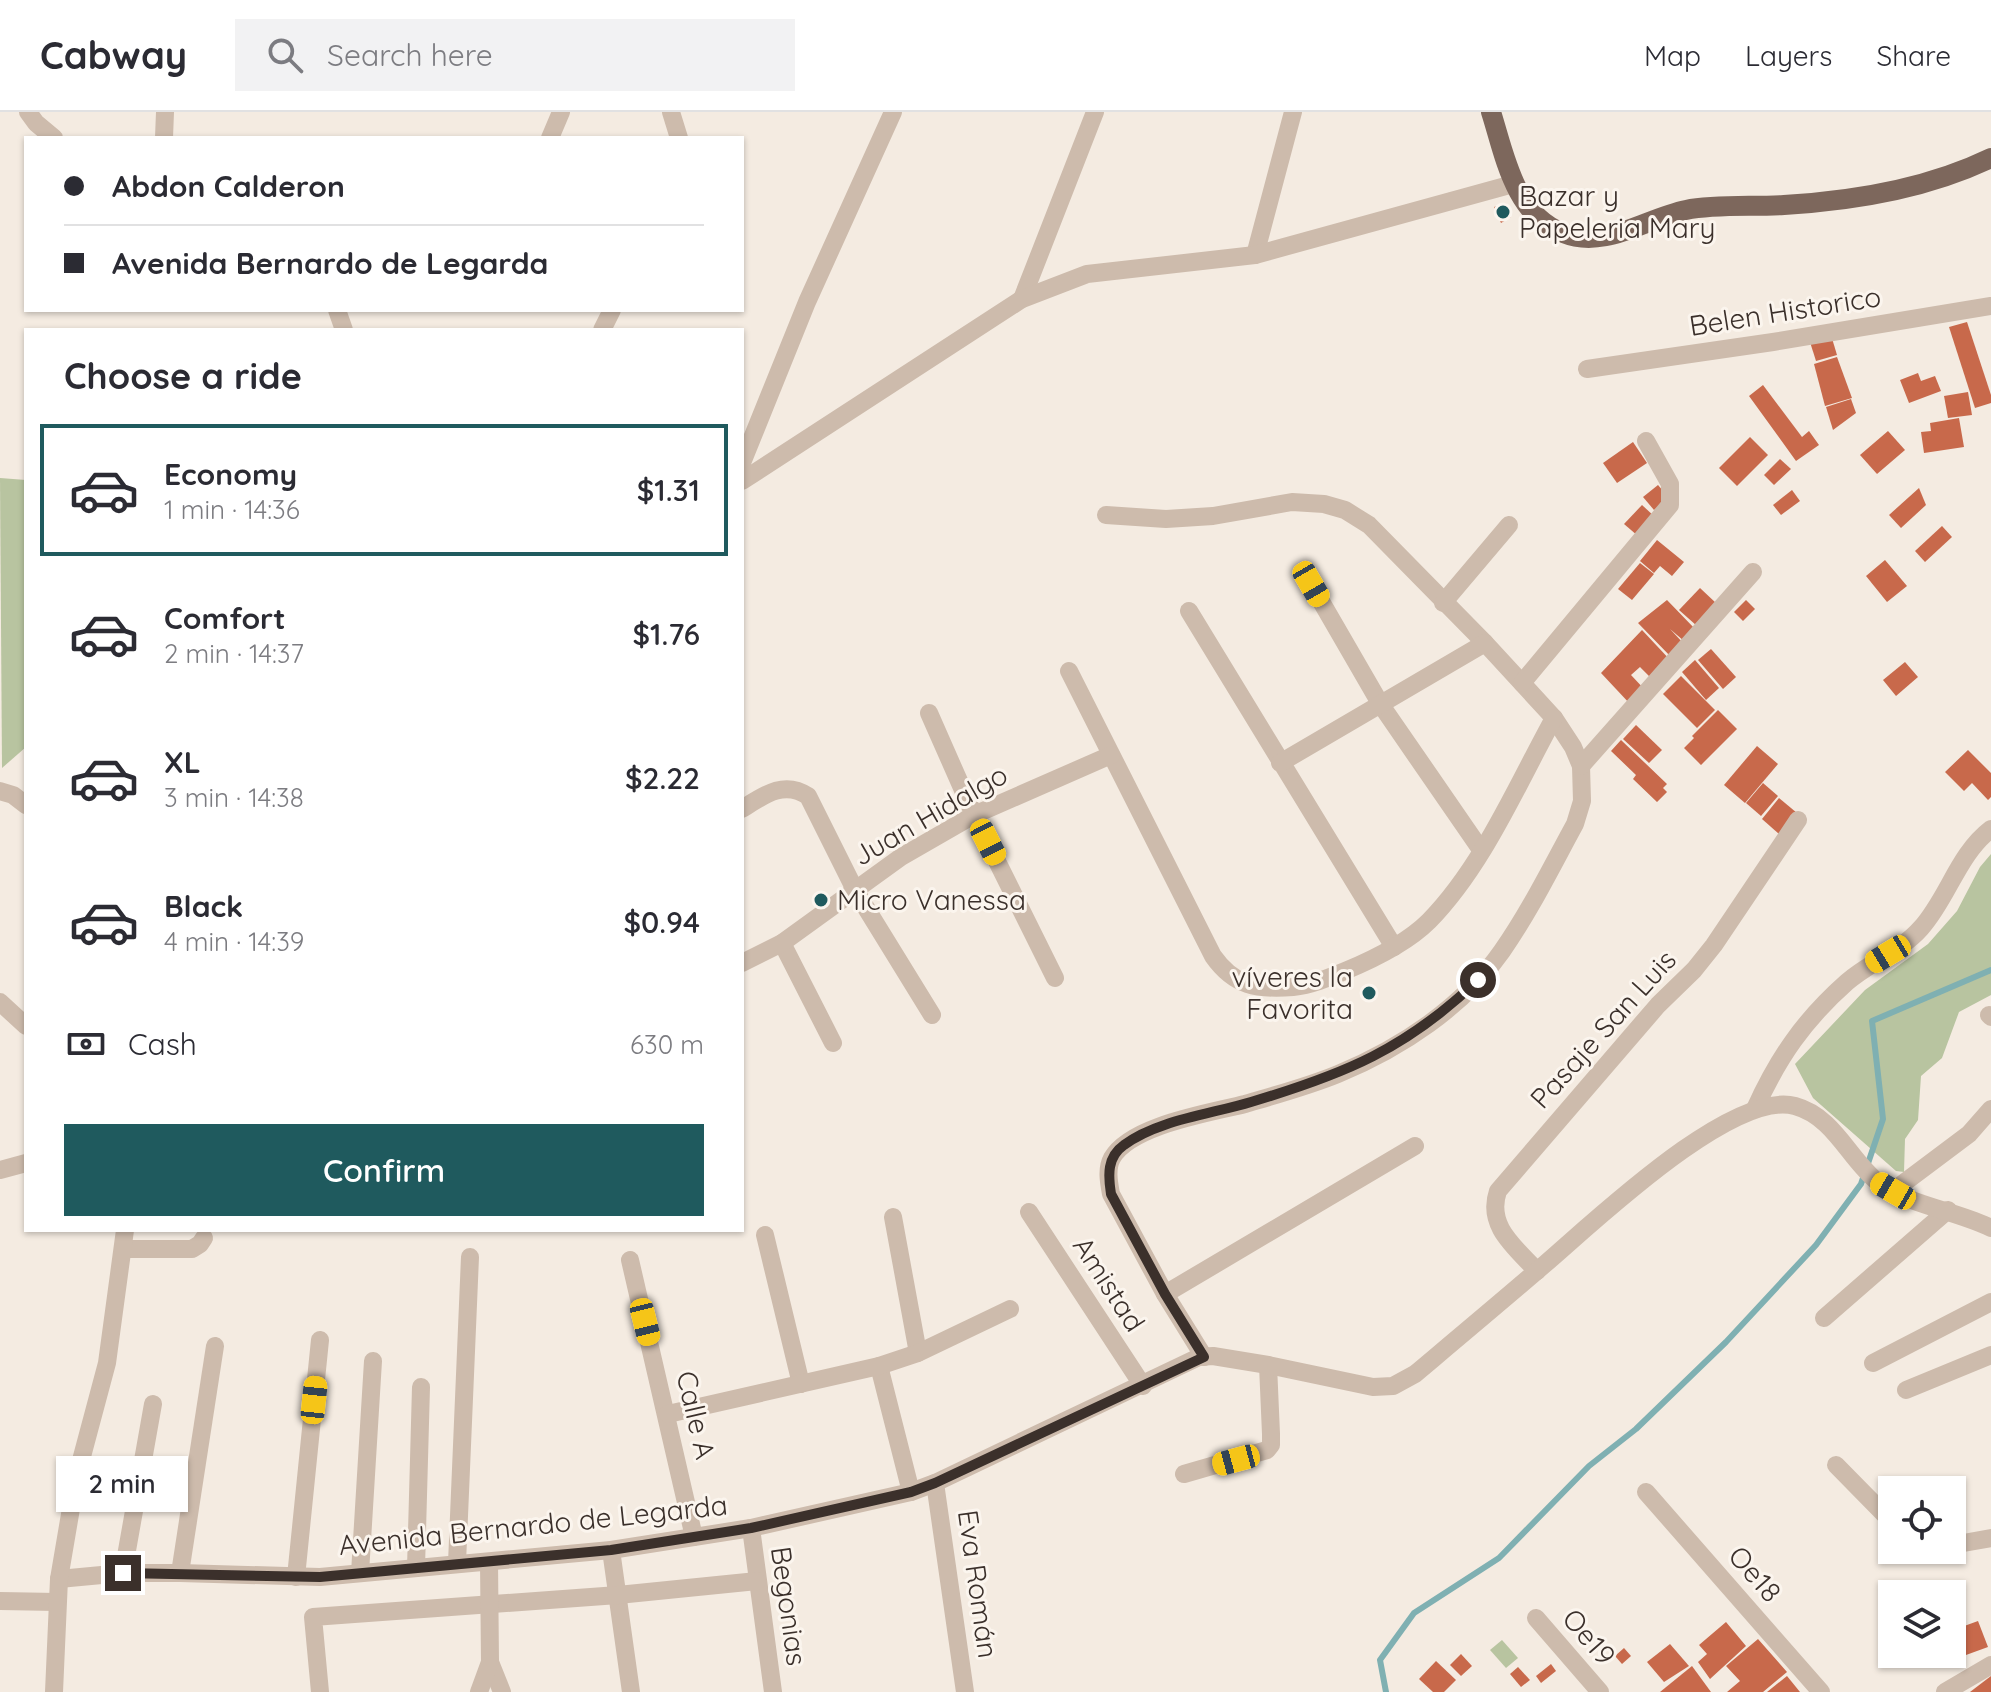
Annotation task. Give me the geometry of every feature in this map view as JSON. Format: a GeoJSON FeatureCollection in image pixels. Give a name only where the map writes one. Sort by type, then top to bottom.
{"type":"FeatureCollection","features":[{"type":"Feature","properties":{"kind":"main road"},"geometry":{"type":"LineString","coordinates":[[1491,112],[1513,184],[1532,213],[1564,233],[1591,238],[1621,233],[1686,210],[1852,199],[1919,184],[1991,158]]}},
{"type":"Feature","properties":{"kind":"street"},"geometry":{"type":"LineString","coordinates":[[28,112],[52,136]]}},
{"type":"Feature","properties":{"kind":"street"},"geometry":{"type":"LineString","coordinates":[[164,136],[165,112]]}},
{"type":"Feature","properties":{"kind":"street"},"geometry":{"type":"LineString","coordinates":[[551,136],[561,112]]}},
{"type":"Feature","properties":{"kind":"street"},"geometry":{"type":"LineString","coordinates":[[671,112],[678,136]]}},
{"type":"Feature","properties":{"kind":"street"},"geometry":{"type":"LineString","coordinates":[[744,458],[807,302],[893,112]]}},
{"type":"Feature","properties":{"kind":"street"},"geometry":{"type":"LineString","coordinates":[[1022,299],[1095,112]]}},
{"type":"Feature","properties":{"kind":"street"},"geometry":{"type":"LineString","coordinates":[[1255,255],[1293,112]]}},
{"type":"Feature","properties":{"kind":"street"},"geometry":{"type":"LineString","coordinates":[[744,480],[1022,299],[1087,274],[1255,255],[1513,184]]}},
{"type":"Feature","properties":{"kind":"street","name":"Belen Historico"},"geometry":{"type":"LineString","coordinates":[[1587,369],[1991,306]]}},
{"type":"Feature","properties":{"kind":"street"},"geometry":{"type":"LineString","coordinates":[[1522,683],[1670,505],[1670,484],[1646,441]]}},
{"type":"Feature","properties":{"kind":"street"},"geometry":{"type":"LineString","coordinates":[[1106,515],[1166,519],[1213,516],[1292,502],[1324,504],[1345,510],[1369,525],[1522,683],[1554,718],[1581,766],[1582,801],[1575,824],[1502,950],[1478,980],[1446,1011],[1395,1046],[1338,1074],[1250,1103],[1169,1124],[1122,1146],[1111,1160],[1108,1176],[1111,1194],[1165,1294],[1204,1357],[1268,1365],[1373,1387],[1393,1386],[1415,1374],[1658,1168],[1700,1139],[1755,1109],[1783,1104],[1799,1107],[1823,1122],[1885,1186],[1991,1228]]}},
{"type":"Feature","properties":{"kind":"street"},"geometry":{"type":"LineString","coordinates":[[1443,603],[1509,525]]}},
{"type":"Feature","properties":{"kind":"street"},"geometry":{"type":"LineString","coordinates":[[1581,766],[1753,572]]}},
{"type":"Feature","properties":{"kind":"street"},"geometry":{"type":"LineString","coordinates":[[1311,584],[1381,705],[1481,850]]}},
{"type":"Feature","properties":{"kind":"street"},"geometry":{"type":"LineString","coordinates":[[1189,611],[1394,947]]}},
{"type":"Feature","properties":{"kind":"street"},"geometry":{"type":"LineString","coordinates":[[1280,763],[1485,643]]}},
{"type":"Feature","properties":{"kind":"street"},"geometry":{"type":"LineString","coordinates":[[1069,671],[1213,956],[1224,971],[1254,986],[1299,986],[1358,966],[1394,947],[1427,923],[1454,892],[1481,850],[1554,718]]}},
{"type":"Feature","properties":{"kind":"street"},"geometry":{"type":"LineString","coordinates":[[929,713],[974,815],[1055,978]]}},
{"type":"Feature","properties":{"kind":"street","name":"Juan Hidalgo"},"geometry":{"type":"LineString","coordinates":[[744,962],[782,943],[901,857],[974,815],[1111,755]]}},
{"type":"Feature","properties":{"kind":"street"},"geometry":{"type":"LineString","coordinates":[[744,808],[769,792],[782,789],[800,791],[808,796],[855,890],[932,1015]]}},
{"type":"Feature","properties":{"kind":"street"},"geometry":{"type":"LineString","coordinates":[[0,791],[13,795],[24,803]]}},
{"type":"Feature","properties":{"kind":"street","name":"Pasaje San Luis"},"geometry":{"type":"LineString","coordinates":[[1537,1271],[1501,1231],[1495,1218],[1494,1204],[1498,1191],[1651,1012],[1694,970],[1798,820]]}},
{"type":"Feature","properties":{"kind":"street"},"geometry":{"type":"LineString","coordinates":[[1755,1109],[1776,1063],[1799,1032],[1847,982],[1920,930],[1967,853],[1991,829]]}},
{"type":"Feature","properties":{"kind":"street"},"geometry":{"type":"LineString","coordinates":[[782,943],[833,1043]]}},
{"type":"Feature","properties":{"kind":"street"},"geometry":{"type":"LineString","coordinates":[[0,1002],[24,1024]]}},
{"type":"Feature","properties":{"kind":"street"},"geometry":{"type":"LineString","coordinates":[[1885,1186],[1969,1134],[1991,1109]]}},
{"type":"Feature","properties":{"kind":"street"},"geometry":{"type":"LineString","coordinates":[[1165,1294],[1415,1146]]}},
{"type":"Feature","properties":{"kind":"street"},"geometry":{"type":"LineString","coordinates":[[0,1170],[24,1164]]}},
{"type":"Feature","properties":{"kind":"street"},"geometry":{"type":"LineString","coordinates":[[1824,1318],[1948,1210]]}},
{"type":"Feature","properties":{"kind":"street","name":"Amistad"},"geometry":{"type":"LineString","coordinates":[[1029,1212],[1143,1386]]}},
{"type":"Feature","properties":{"kind":"street"},"geometry":{"type":"LineString","coordinates":[[893,1217],[918,1353]]}},
{"type":"Feature","properties":{"kind":"street"},"geometry":{"type":"LineString","coordinates":[[765,1235],[801,1384]]}},
{"type":"Feature","properties":{"kind":"street"},"geometry":{"type":"LineString","coordinates":[[54,1692],[59,1579],[76,1479],[107,1363],[124,1240],[192,1249],[204,1238]]}},
{"type":"Feature","properties":{"kind":"street"},"geometry":{"type":"LineString","coordinates":[[457,1563],[470,1257]]}},
{"type":"Feature","properties":{"kind":"street","name":"Calle A"},"geometry":{"type":"LineString","coordinates":[[630,1260],[694,1537]]}},
{"type":"Feature","properties":{"kind":"street"},"geometry":{"type":"LineString","coordinates":[[1873,1363],[1991,1302]]}},
{"type":"Feature","properties":{"kind":"street"},"geometry":{"type":"LineString","coordinates":[[668,1414],[879,1366],[918,1353],[1010,1309]]}},
{"type":"Feature","properties":{"kind":"street"},"geometry":{"type":"LineString","coordinates":[[296,1577],[320,1340]]}},
{"type":"Feature","properties":{"kind":"street"},"geometry":{"type":"LineString","coordinates":[[180,1573],[215,1346]]}},
{"type":"Feature","properties":{"kind":"street"},"geometry":{"type":"LineString","coordinates":[[1906,1390],[1991,1355]]}},
{"type":"Feature","properties":{"kind":"street","name":"Avenida Bernardo de Legarda"},"geometry":{"type":"LineString","coordinates":[[59,1579],[123,1573],[296,1577],[360,1573],[611,1550],[751,1528],[911,1492],[935,1483],[1204,1357]]}},
{"type":"Feature","properties":{"kind":"street"},"geometry":{"type":"LineString","coordinates":[[360,1573],[373,1361]]}},
{"type":"Feature","properties":{"kind":"street"},"geometry":{"type":"LineString","coordinates":[[1184,1474],[1267,1450],[1271,1445],[1268,1365]]}},
{"type":"Feature","properties":{"kind":"street"},"geometry":{"type":"LineString","coordinates":[[879,1366],[911,1492]]}},
{"type":"Feature","properties":{"kind":"street"},"geometry":{"type":"LineString","coordinates":[[416,1568],[421,1387]]}},
{"type":"Feature","properties":{"kind":"street"},"geometry":{"type":"LineString","coordinates":[[123,1573],[153,1404]]}},
{"type":"Feature","properties":{"kind":"street"},"geometry":{"type":"LineString","coordinates":[[1836,1465],[1878,1508]]}},
{"type":"Feature","properties":{"kind":"street","name":"Eva Román"},"geometry":{"type":"LineString","coordinates":[[935,1483],[965,1692]]}},
{"type":"Feature","properties":{"kind":"street","name":"Oe18"},"geometry":{"type":"LineString","coordinates":[[1646,1492],[1821,1692]]}},
{"type":"Feature","properties":{"kind":"street","name":"Begonias"},"geometry":{"type":"LineString","coordinates":[[751,1528],[773,1692]]}},
{"type":"Feature","properties":{"kind":"street"},"geometry":{"type":"LineString","coordinates":[[1966,1542],[1991,1538]]}},
{"type":"Feature","properties":{"kind":"street"},"geometry":{"type":"LineString","coordinates":[[611,1550],[631,1692]]}},
{"type":"Feature","properties":{"kind":"street"},"geometry":{"type":"LineString","coordinates":[[479,1692],[490,1662],[489,1562]]}},
{"type":"Feature","properties":{"kind":"street"},"geometry":{"type":"LineString","coordinates":[[320,1692],[313,1617],[618,1595],[757,1581]]}},
{"type":"Feature","properties":{"kind":"street"},"geometry":{"type":"LineString","coordinates":[[0,1601],[57,1602]]}},
{"type":"Feature","properties":{"kind":"street","name":"Oe19"},"geometry":{"type":"LineString","coordinates":[[1536,1618],[1600,1692]]}},
{"type":"Feature","properties":{"kind":"street"},"geometry":{"type":"LineString","coordinates":[[490,1662],[502,1692]]}},
{"type":"Feature","properties":{"kind":"street"},"geometry":{"type":"LineString","coordinates":[[1945,1692],[1991,1665]]}},
{"type":"Feature","properties":{"kind":"green space"},"geometry":{"type":"Polygon","coordinates":[[[0,478],[24,480],[24,749],[2,768],[0,478]]]}},
{"type":"Feature","properties":{"kind":"green space"},"geometry":{"type":"Polygon","coordinates":[[[1991,854],[1991,995],[1959,1012],[1942,1058],[1921,1076],[1918,1120],[1905,1139],[1904,1172],[1896,1171],[1813,1098],[1795,1064],[1865,990],[1928,944],[1957,911],[1980,867],[1991,854]]]}},
{"type":"Feature","properties":{"kind":"green space"},"geometry":{"type":"Polygon","coordinates":[[[1502,1640],[1518,1658],[1506,1668],[1490,1650],[1502,1640]]]}},
{"type":"Feature","properties":{"kind":"building","name":"Bazar y Papeleria Mary"},"geometry":{"type":"Polygon","coordinates":[[[1506,203],[1511,217],[1501,223],[1494,207],[1506,203]]]}},
{"type":"Feature","properties":{"kind":"building"},"geometry":{"type":"Polygon","coordinates":[[[1967,322],[1991,395],[1991,403],[1975,408],[1949,327],[1967,322]]]}},
{"type":"Feature","properties":{"kind":"building"},"geometry":{"type":"Polygon","coordinates":[[[1831,335],[1837,355],[1816,361],[1810,342],[1831,335]]]}},
{"type":"Feature","properties":{"kind":"building"},"geometry":{"type":"Polygon","coordinates":[[[1837,357],[1852,398],[1825,406],[1814,364],[1837,357]]]}},
{"type":"Feature","properties":{"kind":"building"},"geometry":{"type":"Polygon","coordinates":[[[1918,373],[1921,381],[1935,376],[1941,391],[1909,403],[1900,380],[1918,373]]]}},
{"type":"Feature","properties":{"kind":"building"},"geometry":{"type":"Polygon","coordinates":[[[1763,385],[1802,437],[1809,431],[1819,445],[1796,461],[1749,396],[1763,385]]]}},
{"type":"Feature","properties":{"kind":"building"},"geometry":{"type":"Polygon","coordinates":[[[1968,392],[1972,415],[1948,418],[1944,396],[1968,392]]]}},
{"type":"Feature","properties":{"kind":"building"},"geometry":{"type":"Polygon","coordinates":[[[1851,399],[1856,413],[1833,430],[1826,407],[1851,399]]]}},
{"type":"Feature","properties":{"kind":"building"},"geometry":{"type":"Polygon","coordinates":[[[1959,418],[1964,447],[1924,453],[1921,432],[1931,431],[1930,423],[1959,418]]]}},
{"type":"Feature","properties":{"kind":"building"},"geometry":{"type":"Polygon","coordinates":[[[1888,431],[1905,450],[1877,474],[1860,455],[1888,431]]]}},
{"type":"Feature","properties":{"kind":"building"},"geometry":{"type":"Polygon","coordinates":[[[1750,437],[1768,455],[1737,486],[1719,468],[1750,437]]]}},
{"type":"Feature","properties":{"kind":"building"},"geometry":{"type":"Polygon","coordinates":[[[1633,442],[1647,463],[1617,483],[1603,463],[1633,442]]]}},
{"type":"Feature","properties":{"kind":"building"},"geometry":{"type":"Polygon","coordinates":[[[1780,459],[1791,469],[1774,485],[1764,475],[1780,459]]]}},
{"type":"Feature","properties":{"kind":"building"},"geometry":{"type":"Polygon","coordinates":[[[1658,485],[1669,498],[1654,510],[1643,497],[1658,485]]]}},
{"type":"Feature","properties":{"kind":"building"},"geometry":{"type":"Polygon","coordinates":[[[1919,488],[1926,505],[1901,528],[1889,515],[1919,488]]]}},
{"type":"Feature","properties":{"kind":"building"},"geometry":{"type":"Polygon","coordinates":[[[1792,490],[1800,501],[1781,515],[1773,505],[1792,490]]]}},
{"type":"Feature","properties":{"kind":"building"},"geometry":{"type":"Polygon","coordinates":[[[1642,505],[1655,517],[1638,536],[1624,524],[1642,505]]]}},
{"type":"Feature","properties":{"kind":"building"},"geometry":{"type":"Polygon","coordinates":[[[1942,526],[1952,537],[1925,562],[1915,551],[1942,526]]]}},
{"type":"Feature","properties":{"kind":"building"},"geometry":{"type":"Polygon","coordinates":[[[1657,540],[1684,562],[1672,576],[1660,566],[1654,573],[1640,561],[1657,540]]]}},
{"type":"Feature","properties":{"kind":"building"},"geometry":{"type":"Polygon","coordinates":[[[1885,560],[1907,586],[1887,602],[1866,576],[1885,560]]]}},
{"type":"Feature","properties":{"kind":"building"},"geometry":{"type":"Polygon","coordinates":[[[1640,563],[1654,574],[1632,600],[1618,589],[1640,563]]]}},
{"type":"Feature","properties":{"kind":"building"},"geometry":{"type":"Polygon","coordinates":[[[1700,588],[1717,604],[1697,626],[1679,610],[1700,588]]]}},
{"type":"Feature","properties":{"kind":"building"},"geometry":{"type":"Polygon","coordinates":[[[1667,600],[1696,630],[1684,641],[1670,629],[1685,645],[1672,658],[1638,623],[1667,600]]]}},
{"type":"Feature","properties":{"kind":"building"},"geometry":{"type":"Polygon","coordinates":[[[1746,600],[1755,609],[1743,621],[1734,612],[1746,600]]]}},
{"type":"Feature","properties":{"kind":"building"},"geometry":{"type":"Polygon","coordinates":[[[1642,630],[1672,662],[1653,680],[1640,667],[1631,675],[1646,691],[1631,705],[1601,673],[1642,630]]]}},
{"type":"Feature","properties":{"kind":"building"},"geometry":{"type":"Polygon","coordinates":[[[1711,649],[1736,677],[1723,689],[1698,660],[1711,649]]]}},
{"type":"Feature","properties":{"kind":"building"},"geometry":{"type":"Polygon","coordinates":[[[1695,660],[1719,688],[1706,700],[1682,672],[1695,660]]]}},
{"type":"Feature","properties":{"kind":"building"},"geometry":{"type":"Polygon","coordinates":[[[1905,662],[1918,677],[1896,696],[1883,680],[1905,662]]]}},
{"type":"Feature","properties":{"kind":"building"},"geometry":{"type":"Polygon","coordinates":[[[1681,676],[1715,710],[1697,728],[1663,694],[1681,676]]]}},
{"type":"Feature","properties":{"kind":"building"},"geometry":{"type":"Polygon","coordinates":[[[1718,710],[1737,729],[1701,765],[1684,748],[1718,710]]]}},
{"type":"Feature","properties":{"kind":"building"},"geometry":{"type":"Polygon","coordinates":[[[1636,725],[1662,750],[1649,763],[1623,739],[1636,725]]]}},
{"type":"Feature","properties":{"kind":"building"},"geometry":{"type":"Polygon","coordinates":[[[1621,740],[1667,784],[1663,788],[1667,792],[1657,802],[1633,779],[1636,775],[1611,751],[1621,740]]]}},
{"type":"Feature","properties":{"kind":"building"},"geometry":{"type":"Polygon","coordinates":[[[1757,746],[1778,764],[1745,803],[1724,785],[1757,746]]]}},
{"type":"Feature","properties":{"kind":"building"},"geometry":{"type":"Polygon","coordinates":[[[1968,750],[1991,773],[1991,797],[1988,800],[1972,783],[1964,791],[1945,772],[1968,750]]]}},
{"type":"Feature","properties":{"kind":"building"},"geometry":{"type":"Polygon","coordinates":[[[1763,783],[1778,796],[1761,816],[1746,803],[1763,783]]]}},
{"type":"Feature","properties":{"kind":"building"},"geometry":{"type":"Polygon","coordinates":[[[1779,798],[1797,813],[1779,834],[1762,819],[1779,798]]]}},
{"type":"Feature","properties":{"kind":"building"},"geometry":{"type":"Polygon","coordinates":[[[1978,1621],[1988,1647],[1966,1655],[1966,1625],[1978,1621]]]}},
{"type":"Feature","properties":{"kind":"building"},"geometry":{"type":"Polygon","coordinates":[[[1726,1622],[1746,1646],[1710,1679],[1698,1662],[1707,1654],[1699,1645],[1726,1622]]]}},
{"type":"Feature","properties":{"kind":"building"},"geometry":{"type":"Polygon","coordinates":[[[1758,1639],[1787,1672],[1763,1692],[1727,1692],[1740,1681],[1726,1666],[1758,1639]]]}},
{"type":"Feature","properties":{"kind":"building"},"geometry":{"type":"Polygon","coordinates":[[[1670,1644],[1689,1666],[1664,1682],[1647,1662],[1670,1644]]]}},
{"type":"Feature","properties":{"kind":"building"},"geometry":{"type":"Polygon","coordinates":[[[1624,1648],[1631,1656],[1622,1664],[1615,1656],[1624,1648]]]}},
{"type":"Feature","properties":{"kind":"building"},"geometry":{"type":"Polygon","coordinates":[[[1461,1654],[1472,1666],[1461,1676],[1450,1665],[1461,1654]]]}},
{"type":"Feature","properties":{"kind":"building"},"geometry":{"type":"Polygon","coordinates":[[[1436,1661],[1456,1680],[1444,1692],[1433,1692],[1419,1679],[1436,1661]]]}},
{"type":"Feature","properties":{"kind":"building"},"geometry":{"type":"Polygon","coordinates":[[[1551,1664],[1556,1671],[1541,1683],[1536,1676],[1551,1664]]]}},
{"type":"Feature","properties":{"kind":"building"},"geometry":{"type":"Polygon","coordinates":[[[1692,1666],[1711,1692],[1660,1692],[1692,1666]]]}},
{"type":"Feature","properties":{"kind":"building"},"geometry":{"type":"Polygon","coordinates":[[[1518,1667],[1530,1680],[1521,1687],[1510,1674],[1518,1667]]]}},
{"type":"Feature","properties":{"kind":"building"},"geometry":{"type":"Polygon","coordinates":[[[1787,1676],[1800,1692],[1767,1692],[1787,1676]]]}},
{"type":"Feature","properties":{"kind":"building"},"geometry":{"type":"Polygon","coordinates":[[[1991,1676],[1991,1692],[1970,1692],[1991,1676]]]}},
{"type":"Feature","properties":{"kind":"waterway"},"geometry":{"type":"LineString","coordinates":[[1386,1692],[1380,1660],[1414,1613],[1499,1558],[1589,1466],[1636,1429],[1726,1342],[1816,1245],[1861,1184],[1883,1119],[1872,1021],[1991,970]]}},
{"type":"Feature","properties":{"kind":"place","name":"Bazar y Papeleria Mary"},"geometry":{"type":"Point","coordinates":[1503,212]}},
{"type":"Feature","properties":{"kind":"place","name":"Micro Vanessa"},"geometry":{"type":"Point","coordinates":[821,900]}},
{"type":"Feature","properties":{"kind":"place","name":"víveres la Favorita"},"geometry":{"type":"Point","coordinates":[1369,993]}},
{"type":"Feature","properties":{"kind":"route"},"geometry":{"type":"LineString","coordinates":[[123,1573],[320,1577],[611,1550],[751,1528],[911,1492],[935,1483],[1204,1357],[1165,1294],[1111,1194],[1108,1176],[1111,1160],[1122,1146],[1169,1124],[1250,1103],[1338,1074],[1395,1046],[1446,1011],[1478,980]]}}]}
